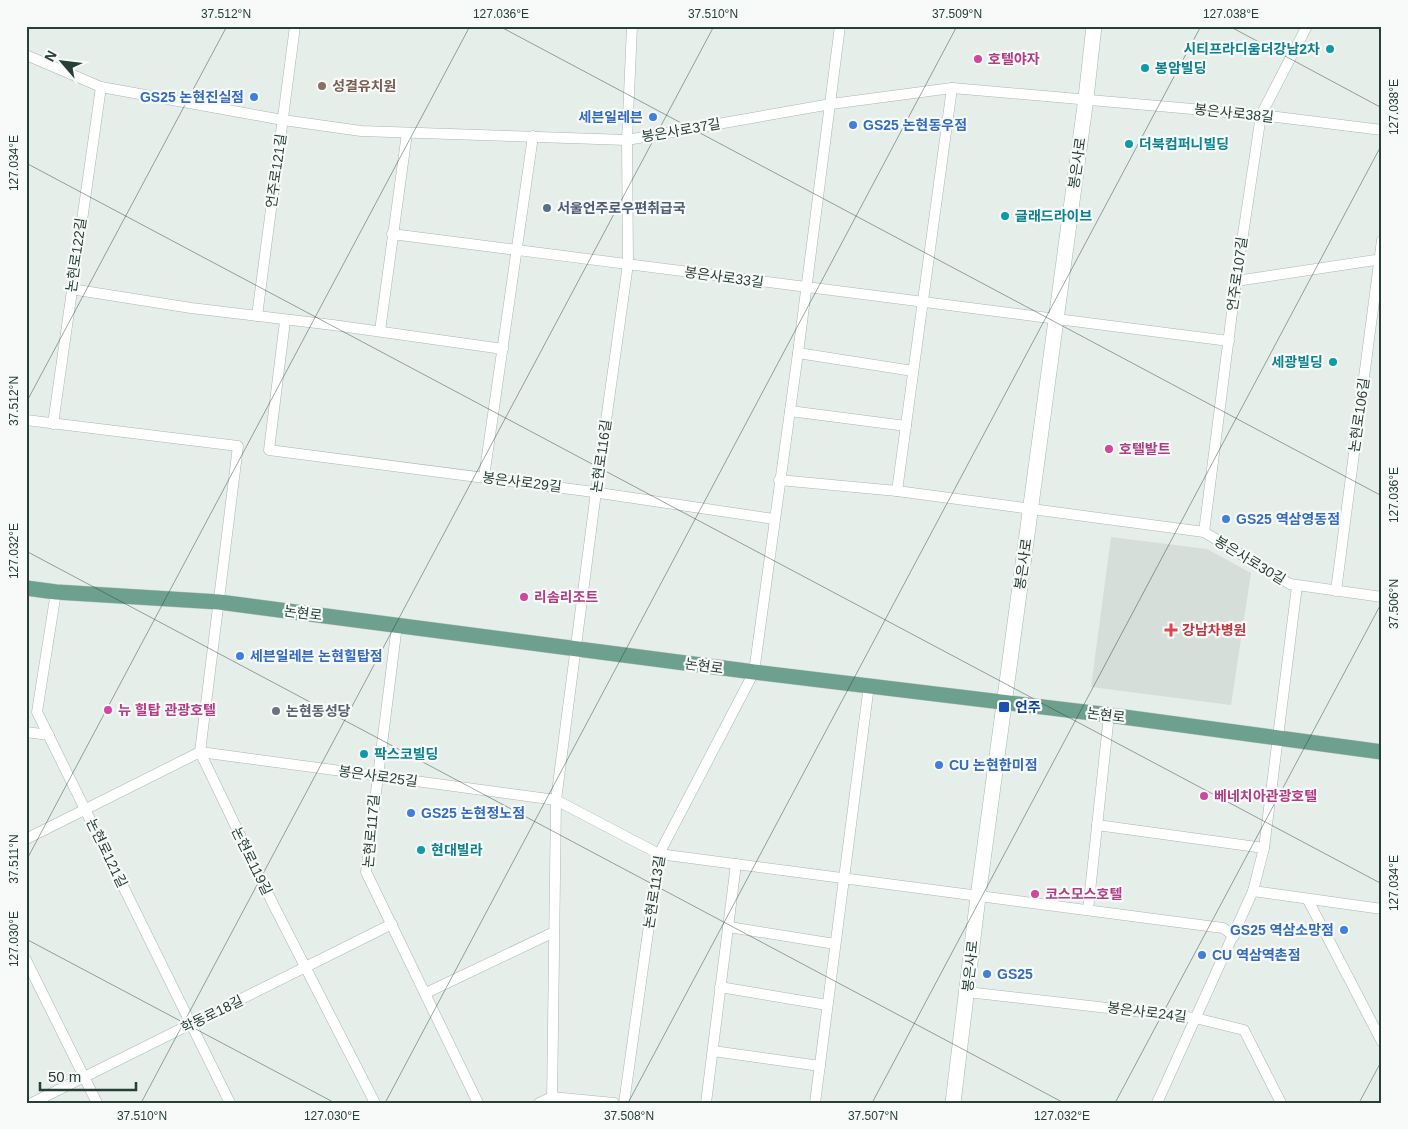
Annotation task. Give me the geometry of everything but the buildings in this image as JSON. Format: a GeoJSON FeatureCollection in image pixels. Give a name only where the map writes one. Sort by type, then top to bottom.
{"type":"FeatureCollection","features":[{"type":"Feature","properties":{"kind":"main road","name":"봉은사로"},"geometry":{"type":"LineString","coordinates":[[953,1103],[978,897],[1086,98],[1094,26]]}},
{"type":"Feature","properties":{"kind":"main road","name":"논현로"},"geometry":{"type":"LineString","coordinates":[[26,588],[56,592],[219,602],[1004,704],[1109,715],[1382,752]]}},
{"type":"Feature","properties":{"kind":"street","name":"언주로121길"},"geometry":{"type":"LineString","coordinates":[[257,316],[295,26]]}},
{"type":"Feature","properties":{"kind":"street","name":"논현로116길"},"geometry":{"type":"LineString","coordinates":[[552,1100],[556,800],[628,264],[627,140],[632,26]]}},
{"type":"Feature","properties":{"kind":"street"},"geometry":{"type":"LineString","coordinates":[[754,672],[807,288],[840,26]]}},
{"type":"Feature","properties":{"kind":"street","name":"언주로107길"},"geometry":{"type":"LineString","coordinates":[[1204,532],[1236,281],[1261,115],[1307,26]]}},
{"type":"Feature","properties":{"kind":"street","name":"봉은사로37길"},"geometry":{"type":"LineString","coordinates":[[26,55],[101,87],[283,120],[361,131],[407,133],[627,140],[831,104],[952,88],[1086,98]]}},
{"type":"Feature","properties":{"kind":"street","name":"논현로122길"},"geometry":{"type":"LineString","coordinates":[[53,424],[101,87]]}},
{"type":"Feature","properties":{"kind":"street"},"geometry":{"type":"LineString","coordinates":[[897,491],[952,88]]}},
{"type":"Feature","properties":{"kind":"street","name":"봉은사로38길"},"geometry":{"type":"LineString","coordinates":[[1086,98],[1261,115],[1382,130]]}},
{"type":"Feature","properties":{"kind":"street"},"geometry":{"type":"LineString","coordinates":[[380,331],[407,133]]}},
{"type":"Feature","properties":{"kind":"street"},"geometry":{"type":"LineString","coordinates":[[484,477],[533,136]]}},
{"type":"Feature","properties":{"kind":"street","name":"봉은사로33길"},"geometry":{"type":"LineString","coordinates":[[392,234],[1228,341]]}},
{"type":"Feature","properties":{"kind":"street","name":"논현로106길"},"geometry":{"type":"LineString","coordinates":[[1336,591],[1381,260],[1382,240]]}},
{"type":"Feature","properties":{"kind":"street"},"geometry":{"type":"LineString","coordinates":[[1236,281],[1381,260]]}},
{"type":"Feature","properties":{"kind":"street"},"geometry":{"type":"LineString","coordinates":[[71,289],[118,298],[380,331],[503,349]]}},
{"type":"Feature","properties":{"kind":"street","name":"봉은사로29길"},"geometry":{"type":"LineString","coordinates":[[285,320],[269,450],[596,492],[774,519]]}},
{"type":"Feature","properties":{"kind":"street"},"geometry":{"type":"LineString","coordinates":[[798,353],[913,371]]}},
{"type":"Feature","properties":{"kind":"street"},"geometry":{"type":"LineString","coordinates":[[790,411],[906,426]]}},
{"type":"Feature","properties":{"kind":"street"},"geometry":{"type":"LineString","coordinates":[[26,420],[238,446],[200,752],[26,839]]}},
{"type":"Feature","properties":{"kind":"street"},"geometry":{"type":"LineString","coordinates":[[780,480],[897,491],[1030,510]]}},
{"type":"Feature","properties":{"kind":"street","name":"봉은사로30길"},"geometry":{"type":"LineString","coordinates":[[1030,510],[1204,532],[1297,586],[1382,597]]}},
{"type":"Feature","properties":{"kind":"street"},"geometry":{"type":"LineString","coordinates":[[1157,1103],[1253,892],[1264,848],[1297,586]]}},
{"type":"Feature","properties":{"kind":"street","name":"논현로121길"},"geometry":{"type":"LineString","coordinates":[[56,592],[37,712],[230,1103]]}},
{"type":"Feature","properties":{"kind":"street","name":"논현로117길"},"geometry":{"type":"LineString","coordinates":[[397,625],[376,776],[366,872],[478,1103]]}},
{"type":"Feature","properties":{"kind":"street","name":"논현로113길"},"geometry":{"type":"LineString","coordinates":[[624,1103],[658,854],[754,672]]}},
{"type":"Feature","properties":{"kind":"street"},"geometry":{"type":"LineString","coordinates":[[815,1103],[869,685]]}},
{"type":"Feature","properties":{"kind":"street"},"geometry":{"type":"LineString","coordinates":[[1088,910],[1109,715]]}},
{"type":"Feature","properties":{"kind":"street"},"geometry":{"type":"LineString","coordinates":[[26,732],[48,735]]}},
{"type":"Feature","properties":{"kind":"street","name":"봉은사로25길"},"geometry":{"type":"LineString","coordinates":[[200,752],[556,800],[658,854],[1222,928],[1234,936]]}},
{"type":"Feature","properties":{"kind":"street","name":"논현로119길"},"geometry":{"type":"LineString","coordinates":[[200,752],[274,906],[375,1103]]}},
{"type":"Feature","properties":{"kind":"street"},"geometry":{"type":"LineString","coordinates":[[1097,825],[1264,848]]}},
{"type":"Feature","properties":{"kind":"street"},"geometry":{"type":"LineString","coordinates":[[706,1103],[736,864]]}},
{"type":"Feature","properties":{"kind":"street"},"geometry":{"type":"LineString","coordinates":[[1253,892],[1382,909]]}},
{"type":"Feature","properties":{"kind":"street"},"geometry":{"type":"LineString","coordinates":[[1308,900],[1382,1042]]}},
{"type":"Feature","properties":{"kind":"street","name":"학동로18길"},"geometry":{"type":"LineString","coordinates":[[32,1103],[392,924]]}},
{"type":"Feature","properties":{"kind":"street"},"geometry":{"type":"LineString","coordinates":[[729,927],[835,944]]}},
{"type":"Feature","properties":{"kind":"street"},"geometry":{"type":"LineString","coordinates":[[426,993],[554,932]]}},
{"type":"Feature","properties":{"kind":"street"},"geometry":{"type":"LineString","coordinates":[[26,960],[97,1103]]}},
{"type":"Feature","properties":{"kind":"street"},"geometry":{"type":"LineString","coordinates":[[720,987],[828,1005]]}},
{"type":"Feature","properties":{"kind":"street","name":"봉은사로24길"},"geometry":{"type":"LineString","coordinates":[[967,992],[1196,1018],[1244,1030],[1281,1103]]}},
{"type":"Feature","properties":{"kind":"street"},"geometry":{"type":"LineString","coordinates":[[713,1051],[820,1066]]}},
{"type":"Feature","properties":{"kind":"street"},"geometry":{"type":"LineString","coordinates":[[538,1103],[552,1100],[614,1103]]}},
{"type":"Feature","properties":{"kind":"shaded area","name":"강남차병원"},"geometry":{"type":"Polygon","coordinates":[[[1111,537],[1207,549],[1251,573],[1231,705],[1091,687],[1111,537]]]}},
{"type":"Feature","properties":{"kind":"place","name":"시티프라디움더강남2차"},"geometry":{"type":"Point","coordinates":[1330,49]}},
{"type":"Feature","properties":{"kind":"place","name":"호텔야자"},"geometry":{"type":"Point","coordinates":[978,59]}},
{"type":"Feature","properties":{"kind":"place","name":"봉암빌딩"},"geometry":{"type":"Point","coordinates":[1145,68]}},
{"type":"Feature","properties":{"kind":"place","name":"성결유치원"},"geometry":{"type":"Point","coordinates":[322,86]}},
{"type":"Feature","properties":{"kind":"place","name":"GS25 논현진실점"},"geometry":{"type":"Point","coordinates":[254,97]}},
{"type":"Feature","properties":{"kind":"place","name":"세븐일레븐"},"geometry":{"type":"Point","coordinates":[653,117]}},
{"type":"Feature","properties":{"kind":"place","name":"GS25 논현동우점"},"geometry":{"type":"Point","coordinates":[853,125]}},
{"type":"Feature","properties":{"kind":"place","name":"더북컴퍼니빌딩"},"geometry":{"type":"Point","coordinates":[1129,144]}},
{"type":"Feature","properties":{"kind":"place","name":"서울언주로우편취급국"},"geometry":{"type":"Point","coordinates":[547,208]}},
{"type":"Feature","properties":{"kind":"place","name":"글래드라이브"},"geometry":{"type":"Point","coordinates":[1005,216]}},
{"type":"Feature","properties":{"kind":"place","name":"세광빌딩"},"geometry":{"type":"Point","coordinates":[1333,362]}},
{"type":"Feature","properties":{"kind":"place","name":"호텔발트"},"geometry":{"type":"Point","coordinates":[1109,449]}},
{"type":"Feature","properties":{"kind":"place","name":"GS25 역삼영동점"},"geometry":{"type":"Point","coordinates":[1226,519]}},
{"type":"Feature","properties":{"kind":"place","name":"리솜리조트"},"geometry":{"type":"Point","coordinates":[524,597]}},
{"type":"Feature","properties":{"kind":"place","name":"강남차병원"},"geometry":{"type":"Point","coordinates":[1171,630]}},
{"type":"Feature","properties":{"kind":"place","name":"세븐일레븐 논현힐탑점"},"geometry":{"type":"Point","coordinates":[240,656]}},
{"type":"Feature","properties":{"kind":"place","name":"언주"},"geometry":{"type":"Point","coordinates":[1004,707]}},
{"type":"Feature","properties":{"kind":"place","name":"뉴 힐탑 관광호텔"},"geometry":{"type":"Point","coordinates":[108,710]}},
{"type":"Feature","properties":{"kind":"place","name":"논현동성당"},"geometry":{"type":"Point","coordinates":[276,711]}},
{"type":"Feature","properties":{"kind":"place","name":"팍스코빌딩"},"geometry":{"type":"Point","coordinates":[364,754]}},
{"type":"Feature","properties":{"kind":"place","name":"CU 논현한미점"},"geometry":{"type":"Point","coordinates":[939,765]}},
{"type":"Feature","properties":{"kind":"place","name":"베네치아관광호텔"},"geometry":{"type":"Point","coordinates":[1204,796]}},
{"type":"Feature","properties":{"kind":"place","name":"GS25 논현정노점"},"geometry":{"type":"Point","coordinates":[411,813]}},
{"type":"Feature","properties":{"kind":"place","name":"현대빌라"},"geometry":{"type":"Point","coordinates":[421,850]}},
{"type":"Feature","properties":{"kind":"place","name":"코스모스호텔"},"geometry":{"type":"Point","coordinates":[1035,894]}},
{"type":"Feature","properties":{"kind":"place","name":"GS25 역삼소망점"},"geometry":{"type":"Point","coordinates":[1344,930]}},
{"type":"Feature","properties":{"kind":"place","name":"CU 역삼역촌점"},"geometry":{"type":"Point","coordinates":[1202,955]}},
{"type":"Feature","properties":{"kind":"place","name":"GS25"},"geometry":{"type":"Point","coordinates":[987,974]}}]}
